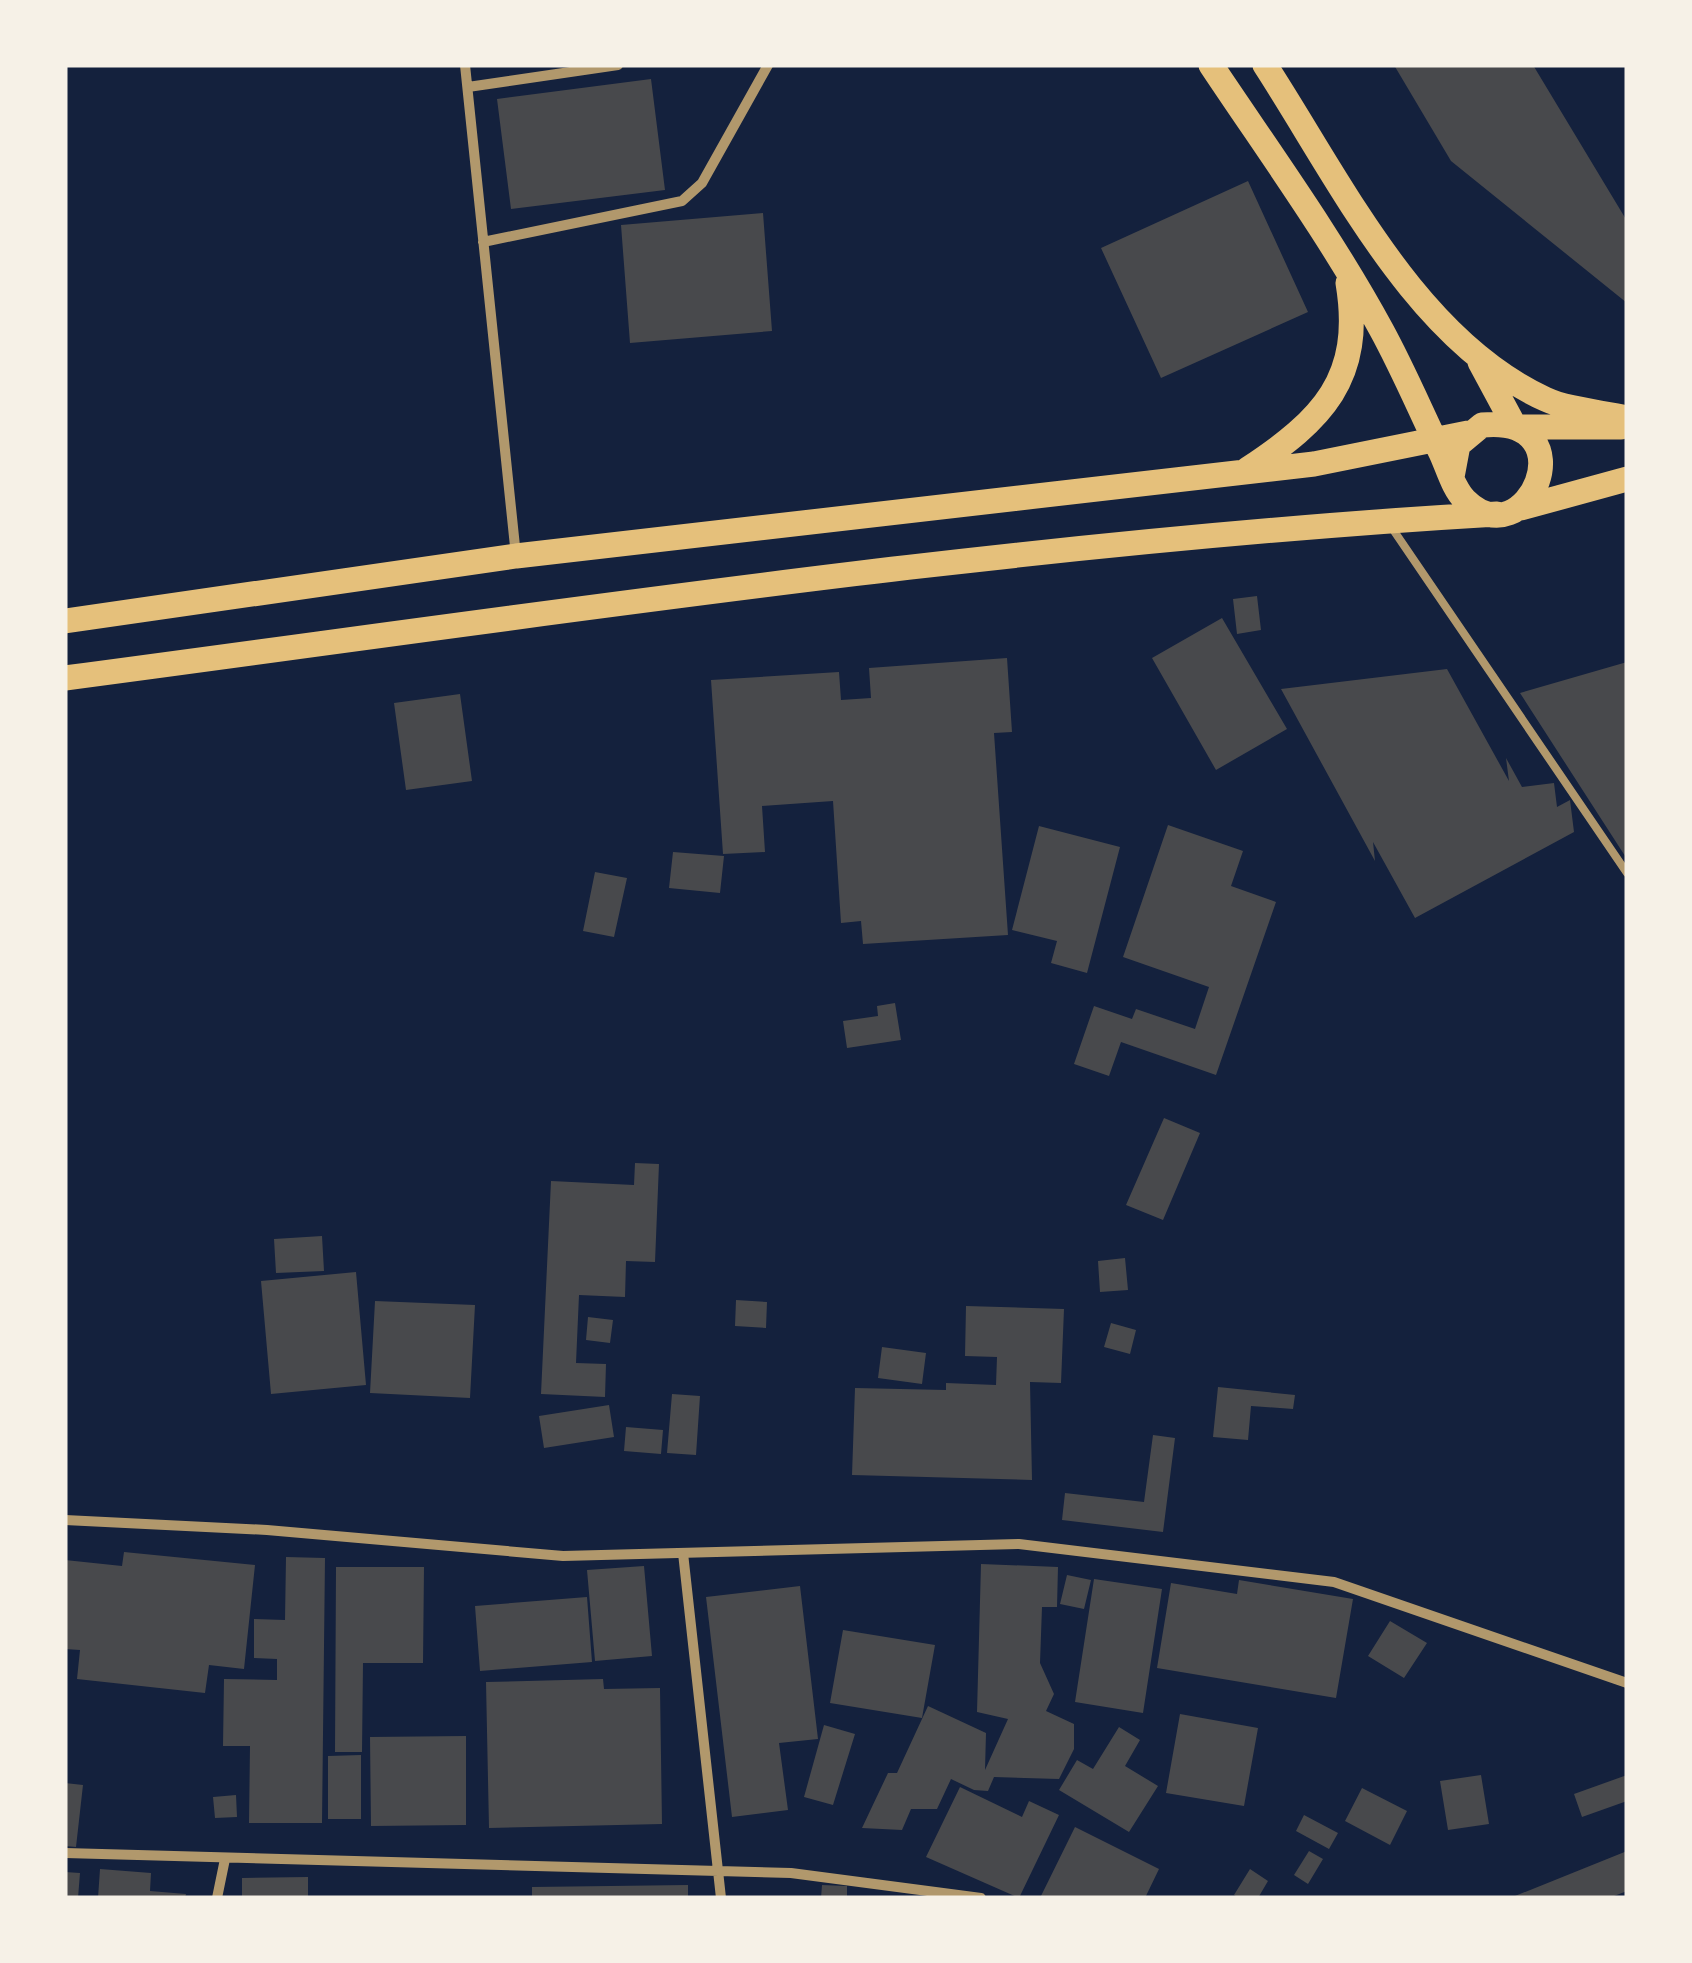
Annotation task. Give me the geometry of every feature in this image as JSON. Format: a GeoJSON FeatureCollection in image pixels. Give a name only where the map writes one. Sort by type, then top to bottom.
{"type":"FeatureCollection","features":[{"type":"Feature","properties":{"kind":"main road"},"geometry":{"type":"LineString","coordinates":[[1212,65],[1346,268],[1382,330],[1468,504],[1504,512],[1526,504],[1542,477],[1538,448],[1515,427],[1480,362]]}},
{"type":"Feature","properties":{"kind":"main road"},"geometry":{"type":"LineString","coordinates":[[1265,65],[1422,306],[1480,362],[1548,400],[1627,418]]}},
{"type":"Feature","properties":{"kind":"main road"},"geometry":{"type":"LineString","coordinates":[[1242,474],[1294,439],[1322,413],[1342,372],[1354,320],[1346,268]]}},
{"type":"Feature","properties":{"kind":"main road"},"geometry":{"type":"LineString","coordinates":[[65,621],[516,556],[1242,474],[1436,442],[1482,426],[1627,427]]}},
{"type":"Feature","properties":{"kind":"main road"},"geometry":{"type":"LineString","coordinates":[[1452,477],[1452,460],[1468,433]]}},
{"type":"Feature","properties":{"kind":"main road"},"geometry":{"type":"LineString","coordinates":[[65,678],[849,574],[1386,520],[1504,512],[1627,479]]}},
{"type":"Feature","properties":{"kind":"street"},"geometry":{"type":"LineString","coordinates":[[465,65],[516,556]]}},
{"type":"Feature","properties":{"kind":"street"},"geometry":{"type":"LineString","coordinates":[[468,86],[618,65]]}},
{"type":"Feature","properties":{"kind":"street"},"geometry":{"type":"LineString","coordinates":[[483,242],[682,200],[702,183],[768,65]]}},
{"type":"Feature","properties":{"kind":"street"},"geometry":{"type":"LineString","coordinates":[[65,1520],[268,1530],[563,1556],[1019,1544],[1334,1582],[1627,1683]]}},
{"type":"Feature","properties":{"kind":"street"},"geometry":{"type":"LineString","coordinates":[[684,1553],[722,1898]]}},
{"type":"Feature","properties":{"kind":"street"},"geometry":{"type":"LineString","coordinates":[[65,1852],[790,1873],[981,1898]]}},
{"type":"Feature","properties":{"kind":"street"},"geometry":{"type":"LineString","coordinates":[[217,1898],[225,1859]]}},
{"type":"Feature","properties":{"kind":"lane"},"geometry":{"type":"LineString","coordinates":[[1386,520],[1627,873]]}},
{"type":"Feature","properties":{"kind":"building"},"geometry":{"type":"Polygon","coordinates":[[[1394,65],[1533,65],[1627,221],[1627,303],[1451,161],[1394,65]]]}},
{"type":"Feature","properties":{"kind":"building"},"geometry":{"type":"Polygon","coordinates":[[[651,79],[665,190],[511,209],[497,99],[651,79]]]}},
{"type":"Feature","properties":{"kind":"building"},"geometry":{"type":"Polygon","coordinates":[[[1248,181],[1308,312],[1161,378],[1101,248],[1248,181]]]}},
{"type":"Feature","properties":{"kind":"building"},"geometry":{"type":"Polygon","coordinates":[[[763,213],[772,331],[630,343],[621,225],[763,213]]]}},
{"type":"Feature","properties":{"kind":"building"},"geometry":{"type":"Polygon","coordinates":[[[1257,596],[1261,630],[1237,634],[1233,599],[1257,596]]]}},
{"type":"Feature","properties":{"kind":"building"},"geometry":{"type":"Polygon","coordinates":[[[1222,618],[1287,729],[1216,770],[1152,658],[1222,618]]]}},
{"type":"Feature","properties":{"kind":"building"},"geometry":{"type":"Polygon","coordinates":[[[1007,658],[1012,732],[994,733],[1008,935],[863,944],[861,921],[841,923],[833,801],[762,806],[765,852],[723,854],[711,680],[839,672],[841,700],[871,698],[869,668],[1007,658]]]}},
{"type":"Feature","properties":{"kind":"building"},"geometry":{"type":"Polygon","coordinates":[[[1627,662],[1627,859],[1520,693],[1627,662]]]}},
{"type":"Feature","properties":{"kind":"building"},"geometry":{"type":"Polygon","coordinates":[[[1447,669],[1509,781],[1506,758],[1522,787],[1554,783],[1557,807],[1570,800],[1574,832],[1415,918],[1373,842],[1375,861],[1281,689],[1447,669]]]}},
{"type":"Feature","properties":{"kind":"building"},"geometry":{"type":"Polygon","coordinates":[[[460,694],[472,781],[406,790],[394,703],[460,694]]]}},
{"type":"Feature","properties":{"kind":"building"},"geometry":{"type":"Polygon","coordinates":[[[1168,825],[1243,851],[1231,886],[1276,902],[1216,1075],[1121,1042],[1109,1076],[1074,1064],[1094,1006],[1132,1019],[1136,1009],[1195,1029],[1209,987],[1123,957],[1168,825]]]}},
{"type":"Feature","properties":{"kind":"building"},"geometry":{"type":"Polygon","coordinates":[[[1039,826],[1120,847],[1087,973],[1051,963],[1057,941],[1012,930],[1039,826]]]}},
{"type":"Feature","properties":{"kind":"building"},"geometry":{"type":"Polygon","coordinates":[[[673,852],[724,856],[720,893],[669,888],[673,852]]]}},
{"type":"Feature","properties":{"kind":"building"},"geometry":{"type":"Polygon","coordinates":[[[595,872],[627,878],[614,937],[583,931],[595,872]]]}},
{"type":"Feature","properties":{"kind":"building"},"geometry":{"type":"Polygon","coordinates":[[[895,1003],[901,1040],[847,1048],[843,1021],[878,1016],[877,1006],[895,1003]]]}},
{"type":"Feature","properties":{"kind":"building"},"geometry":{"type":"Polygon","coordinates":[[[1164,1118],[1200,1133],[1163,1220],[1126,1205],[1164,1118]]]}},
{"type":"Feature","properties":{"kind":"building"},"geometry":{"type":"Polygon","coordinates":[[[635,1163],[659,1164],[655,1262],[626,1261],[625,1297],[579,1295],[576,1363],[606,1364],[605,1397],[541,1394],[551,1181],[634,1185],[635,1163]]]}},
{"type":"Feature","properties":{"kind":"building"},"geometry":{"type":"Polygon","coordinates":[[[322,1236],[324,1271],[276,1273],[274,1239],[322,1236]]]}},
{"type":"Feature","properties":{"kind":"building"},"geometry":{"type":"Polygon","coordinates":[[[1125,1258],[1128,1290],[1100,1292],[1098,1261],[1125,1258]]]}},
{"type":"Feature","properties":{"kind":"building"},"geometry":{"type":"Polygon","coordinates":[[[356,1272],[366,1385],[271,1394],[261,1281],[356,1272]]]}},
{"type":"Feature","properties":{"kind":"building"},"geometry":{"type":"Polygon","coordinates":[[[736,1300],[767,1302],[766,1328],[735,1326],[736,1300]]]}},
{"type":"Feature","properties":{"kind":"building"},"geometry":{"type":"Polygon","coordinates":[[[375,1301],[475,1305],[470,1398],[370,1393],[375,1301]]]}},
{"type":"Feature","properties":{"kind":"building"},"geometry":{"type":"Polygon","coordinates":[[[966,1306],[1064,1309],[1061,1383],[1030,1382],[1032,1480],[852,1475],[855,1388],[946,1390],[946,1383],[996,1385],[997,1357],[965,1356],[966,1306]]]}},
{"type":"Feature","properties":{"kind":"building"},"geometry":{"type":"Polygon","coordinates":[[[588,1317],[613,1320],[610,1343],[586,1340],[588,1317]]]}},
{"type":"Feature","properties":{"kind":"building"},"geometry":{"type":"Polygon","coordinates":[[[1111,1323],[1136,1330],[1130,1354],[1104,1347],[1111,1323]]]}},
{"type":"Feature","properties":{"kind":"building"},"geometry":{"type":"Polygon","coordinates":[[[882,1347],[926,1353],[922,1384],[878,1378],[882,1347]]]}},
{"type":"Feature","properties":{"kind":"building"},"geometry":{"type":"Polygon","coordinates":[[[1218,1387],[1295,1395],[1293,1409],[1251,1406],[1248,1440],[1213,1437],[1218,1387]]]}},
{"type":"Feature","properties":{"kind":"building"},"geometry":{"type":"Polygon","coordinates":[[[672,1394],[700,1396],[696,1455],[667,1453],[672,1394]]]}},
{"type":"Feature","properties":{"kind":"building"},"geometry":{"type":"Polygon","coordinates":[[[609,1405],[614,1437],[544,1448],[539,1416],[609,1405]]]}},
{"type":"Feature","properties":{"kind":"building"},"geometry":{"type":"Polygon","coordinates":[[[626,1427],[663,1430],[661,1454],[624,1451],[626,1427]]]}},
{"type":"Feature","properties":{"kind":"building"},"geometry":{"type":"Polygon","coordinates":[[[1153,1435],[1175,1438],[1163,1532],[1062,1520],[1065,1493],[1144,1502],[1153,1435]]]}},
{"type":"Feature","properties":{"kind":"building"},"geometry":{"type":"Polygon","coordinates":[[[124,1552],[255,1565],[244,1669],[209,1665],[205,1693],[77,1679],[80,1650],[65,1649],[65,1560],[122,1566],[124,1552]]]}},
{"type":"Feature","properties":{"kind":"building"},"geometry":{"type":"Polygon","coordinates":[[[286,1557],[325,1558],[322,1823],[249,1823],[250,1746],[223,1746],[224,1679],[277,1680],[277,1659],[254,1658],[254,1619],[285,1620],[286,1557]]]}},
{"type":"Feature","properties":{"kind":"building"},"geometry":{"type":"Polygon","coordinates":[[[981,1564],[1058,1567],[1057,1607],[1042,1607],[1040,1663],[1054,1694],[1046,1711],[1074,1724],[1074,1749],[1059,1779],[994,1777],[988,1791],[974,1790],[951,1779],[937,1809],[911,1809],[902,1830],[862,1828],[888,1773],[897,1773],[928,1706],[986,1733],[985,1770],[1008,1719],[977,1712],[981,1564]]]}},
{"type":"Feature","properties":{"kind":"building"},"geometry":{"type":"Polygon","coordinates":[[[644,1566],[652,1656],[595,1661],[587,1570],[644,1566]]]}},
{"type":"Feature","properties":{"kind":"building"},"geometry":{"type":"Polygon","coordinates":[[[336,1567],[424,1567],[423,1663],[363,1663],[362,1752],[335,1752],[336,1567]]]}},
{"type":"Feature","properties":{"kind":"building"},"geometry":{"type":"Polygon","coordinates":[[[1067,1575],[1091,1580],[1084,1609],[1060,1604],[1067,1575]]]}},
{"type":"Feature","properties":{"kind":"building"},"geometry":{"type":"Polygon","coordinates":[[[1094,1579],[1162,1589],[1143,1713],[1075,1702],[1094,1579]]]}},
{"type":"Feature","properties":{"kind":"building"},"geometry":{"type":"Polygon","coordinates":[[[1239,1580],[1353,1599],[1336,1698],[1157,1668],[1171,1583],[1237,1594],[1239,1580]]]}},
{"type":"Feature","properties":{"kind":"building"},"geometry":{"type":"Polygon","coordinates":[[[800,1586],[818,1739],[779,1743],[788,1810],[732,1817],[706,1597],[800,1586]]]}},
{"type":"Feature","properties":{"kind":"building"},"geometry":{"type":"Polygon","coordinates":[[[587,1597],[592,1662],[480,1671],[475,1606],[587,1597]]]}},
{"type":"Feature","properties":{"kind":"building"},"geometry":{"type":"Polygon","coordinates":[[[1390,1621],[1427,1643],[1404,1678],[1368,1656],[1390,1621]]]}},
{"type":"Feature","properties":{"kind":"building"},"geometry":{"type":"Polygon","coordinates":[[[843,1630],[935,1645],[922,1718],[830,1703],[843,1630]]]}},
{"type":"Feature","properties":{"kind":"building"},"geometry":{"type":"Polygon","coordinates":[[[603,1679],[604,1689],[660,1688],[662,1824],[489,1828],[486,1682],[603,1679]]]}},
{"type":"Feature","properties":{"kind":"building"},"geometry":{"type":"Polygon","coordinates":[[[1180,1714],[1258,1728],[1244,1806],[1166,1793],[1180,1714]]]}},
{"type":"Feature","properties":{"kind":"building"},"geometry":{"type":"Polygon","coordinates":[[[824,1725],[855,1734],[833,1805],[804,1797],[824,1725]]]}},
{"type":"Feature","properties":{"kind":"building"},"geometry":{"type":"Polygon","coordinates":[[[1119,1727],[1140,1740],[1125,1766],[1158,1786],[1129,1832],[1059,1790],[1077,1760],[1093,1769],[1119,1727]]]}},
{"type":"Feature","properties":{"kind":"building"},"geometry":{"type":"Polygon","coordinates":[[[466,1736],[466,1825],[371,1826],[370,1737],[466,1736]]]}},
{"type":"Feature","properties":{"kind":"building"},"geometry":{"type":"Polygon","coordinates":[[[361,1755],[361,1819],[328,1819],[328,1756],[361,1755]]]}},
{"type":"Feature","properties":{"kind":"building"},"geometry":{"type":"Polygon","coordinates":[[[1481,1775],[1489,1824],[1448,1830],[1440,1781],[1481,1775]]]}},
{"type":"Feature","properties":{"kind":"building"},"geometry":{"type":"Polygon","coordinates":[[[1627,1775],[1627,1801],[1582,1817],[1574,1794],[1627,1775]]]}},
{"type":"Feature","properties":{"kind":"building"},"geometry":{"type":"Polygon","coordinates":[[[65,1783],[83,1785],[76,1847],[65,1846],[65,1783]]]}},
{"type":"Feature","properties":{"kind":"building"},"geometry":{"type":"Polygon","coordinates":[[[960,1787],[1022,1817],[1029,1801],[1059,1815],[1019,1898],[926,1857],[960,1787]]]}},
{"type":"Feature","properties":{"kind":"building"},"geometry":{"type":"Polygon","coordinates":[[[1362,1788],[1407,1811],[1390,1845],[1345,1821],[1362,1788]]]}},
{"type":"Feature","properties":{"kind":"building"},"geometry":{"type":"Polygon","coordinates":[[[236,1795],[237,1817],[215,1818],[213,1797],[236,1795]]]}},
{"type":"Feature","properties":{"kind":"building"},"geometry":{"type":"Polygon","coordinates":[[[1304,1815],[1338,1833],[1329,1849],[1296,1831],[1304,1815]]]}},
{"type":"Feature","properties":{"kind":"building"},"geometry":{"type":"Polygon","coordinates":[[[1075,1827],[1159,1869],[1145,1898],[1040,1898],[1075,1827]]]}},
{"type":"Feature","properties":{"kind":"building"},"geometry":{"type":"Polygon","coordinates":[[[1309,1851],[1323,1859],[1308,1884],[1294,1875],[1309,1851]]]}},
{"type":"Feature","properties":{"kind":"building"},"geometry":{"type":"Polygon","coordinates":[[[1627,1851],[1627,1891],[1609,1898],[1510,1898],[1627,1851]]]}},
{"type":"Feature","properties":{"kind":"building"},"geometry":{"type":"Polygon","coordinates":[[[100,1869],[151,1873],[150,1891],[186,1894],[185,1898],[98,1898],[100,1869]]]}},
{"type":"Feature","properties":{"kind":"building"},"geometry":{"type":"Polygon","coordinates":[[[1250,1869],[1268,1881],[1258,1898],[1239,1898],[1234,1895],[1250,1869]]]}},
{"type":"Feature","properties":{"kind":"building"},"geometry":{"type":"Polygon","coordinates":[[[65,1872],[80,1873],[78,1898],[65,1898],[65,1872]]]}},
{"type":"Feature","properties":{"kind":"building"},"geometry":{"type":"Polygon","coordinates":[[[308,1877],[308,1898],[242,1898],[242,1878],[308,1877]]]}},
{"type":"Feature","properties":{"kind":"building"},"geometry":{"type":"Polygon","coordinates":[[[688,1885],[688,1898],[532,1898],[532,1887],[688,1885]]]}},
{"type":"Feature","properties":{"kind":"building"},"geometry":{"type":"Polygon","coordinates":[[[822,1885],[847,1886],[847,1898],[821,1898],[822,1885]]]}}]}
